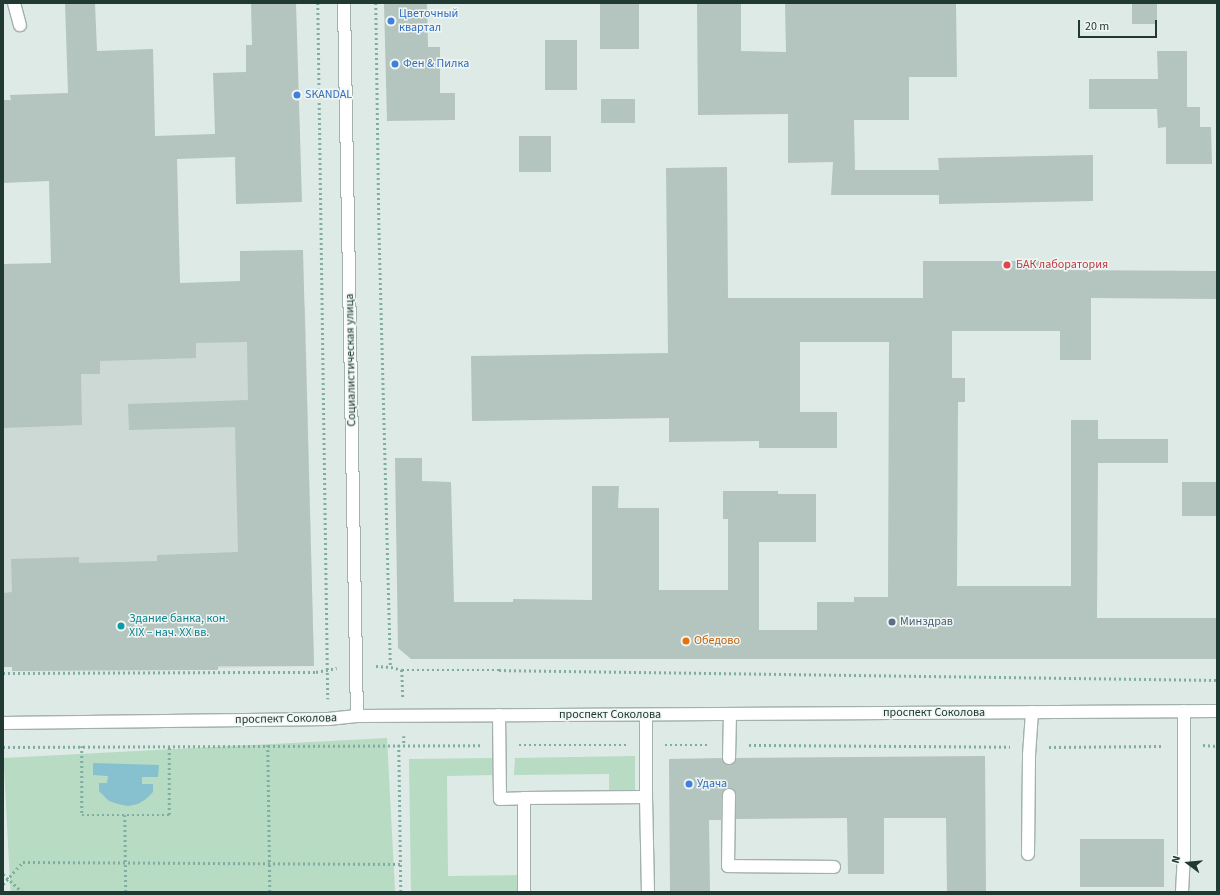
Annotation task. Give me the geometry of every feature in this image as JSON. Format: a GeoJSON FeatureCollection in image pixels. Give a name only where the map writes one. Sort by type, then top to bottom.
{"type":"FeatureCollection","features":[{"type":"Feature","properties":{"kind":"street"},"geometry":{"type":"LineString","coordinates":[[14,3],[20,25]]}},
{"type":"Feature","properties":{"kind":"street","name":"Социалистическая улица"},"geometry":{"type":"LineString","coordinates":[[344,3],[357,716]]}},
{"type":"Feature","properties":{"kind":"street","name":"проспект Соколова"},"geometry":{"type":"LineString","coordinates":[[3,724],[328,719],[357,716],[1217,710]]}},
{"type":"Feature","properties":{"kind":"street"},"geometry":{"type":"LineString","coordinates":[[1182,892],[1184,858],[1184,711]]}},
{"type":"Feature","properties":{"kind":"street"},"geometry":{"type":"LineString","coordinates":[[1028,854],[1032,712]]}},
{"type":"Feature","properties":{"kind":"street"},"geometry":{"type":"LineString","coordinates":[[729,758],[730,714]]}},
{"type":"Feature","properties":{"kind":"street"},"geometry":{"type":"LineString","coordinates":[[499,715],[500,799],[646,797]]}},
{"type":"Feature","properties":{"kind":"street"},"geometry":{"type":"LineString","coordinates":[[646,715],[648,892]]}},
{"type":"Feature","properties":{"kind":"street"},"geometry":{"type":"LineString","coordinates":[[729,795],[728,866],[834,867]]}},
{"type":"Feature","properties":{"kind":"street"},"geometry":{"type":"LineString","coordinates":[[524,798],[524,892]]}},
{"type":"Feature","properties":{"kind":"path"},"geometry":{"type":"LineString","coordinates":[[318,3],[328,719]]}},
{"type":"Feature","properties":{"kind":"path"},"geometry":{"type":"LineString","coordinates":[[376,3],[379,223],[391,667]]}},
{"type":"Feature","properties":{"kind":"path"},"geometry":{"type":"LineString","coordinates":[[3,673],[316,672],[356,666],[391,667],[402,670],[1217,680]]}},
{"type":"Feature","properties":{"kind":"path"},"geometry":{"type":"LineString","coordinates":[[402,670],[403,716]]}},
{"type":"Feature","properties":{"kind":"path"},"geometry":{"type":"LineString","coordinates":[[3,747],[399,745],[1030,747],[1217,746]]}},
{"type":"Feature","properties":{"kind":"path"},"geometry":{"type":"LineString","coordinates":[[399,745],[401,892]]}},
{"type":"Feature","properties":{"kind":"path"},"geometry":{"type":"LineString","coordinates":[[82,746],[82,815],[168,815],[168,746]]}},
{"type":"Feature","properties":{"kind":"path"},"geometry":{"type":"LineString","coordinates":[[268,746],[270,892]]}},
{"type":"Feature","properties":{"kind":"path"},"geometry":{"type":"LineString","coordinates":[[125,815],[126,892]]}},
{"type":"Feature","properties":{"kind":"path"},"geometry":{"type":"LineString","coordinates":[[3,884],[23,862],[401,864]]}},
{"type":"Feature","properties":{"kind":"path"},"geometry":{"type":"LineString","coordinates":[[3,874],[22,892]]}},
{"type":"Feature","properties":{"kind":"shaded area"},"geometry":{"type":"Polygon","coordinates":[[[3,297],[69,313],[305,306],[314,666],[12,671],[12,667],[3,667],[3,297]]]}},
{"type":"Feature","properties":{"kind":"green space"},"geometry":{"type":"Polygon","coordinates":[[[387,738],[395,892],[11,892],[4,758],[387,738]]]}},
{"type":"Feature","properties":{"kind":"green space"},"geometry":{"type":"Polygon","coordinates":[[[635,756],[635,790],[609,791],[609,774],[514,775],[515,758],[635,756]]]}},
{"type":"Feature","properties":{"kind":"green space"},"geometry":{"type":"Polygon","coordinates":[[[492,758],[492,775],[447,776],[448,876],[520,875],[520,892],[411,892],[409,759],[492,758]]]}},
{"type":"Feature","properties":{"kind":"water"},"geometry":{"type":"Polygon","coordinates":[[[93,763],[159,765],[158,777],[142,777],[142,784],[153,784],[153,792],[138,804],[128,806],[109,801],[99,791],[99,783],[107,783],[108,776],[93,775],[93,763]]]}},
{"type":"Feature","properties":{"kind":"building"},"geometry":{"type":"Polygon","coordinates":[[[65,3],[95,3],[97,51],[153,49],[155,136],[215,134],[213,73],[246,72],[246,45],[252,45],[251,3],[296,3],[302,202],[236,204],[235,157],[177,159],[180,283],[240,281],[240,251],[303,250],[314,666],[218,666],[218,670],[12,671],[12,667],[3,667],[3,593],[12,592],[11,559],[79,557],[79,563],[157,561],[157,555],[238,552],[235,427],[129,430],[128,404],[248,400],[247,342],[196,343],[196,358],[100,361],[100,374],[81,374],[82,425],[3,428],[3,264],[51,263],[49,181],[3,183],[3,100],[11,100],[10,95],[68,93],[65,3]]]}},
{"type":"Feature","properties":{"kind":"building"},"geometry":{"type":"Polygon","coordinates":[[[384,3],[427,3],[428,47],[440,47],[440,93],[455,93],[455,120],[387,121],[384,3]]]}},
{"type":"Feature","properties":{"kind":"building"},"geometry":{"type":"Polygon","coordinates":[[[600,3],[639,3],[639,49],[600,49],[600,3]]]}},
{"type":"Feature","properties":{"kind":"building"},"geometry":{"type":"Polygon","coordinates":[[[697,3],[741,3],[741,51],[786,52],[785,3],[956,3],[957,77],[909,77],[909,120],[854,120],[855,170],[939,170],[938,158],[1093,155],[1093,201],[939,204],[939,195],[831,195],[833,162],[788,163],[788,114],[698,115],[697,3]]]}},
{"type":"Feature","properties":{"kind":"building"},"geometry":{"type":"Polygon","coordinates":[[[1132,3],[1157,3],[1157,24],[1132,24],[1132,3]]]}},
{"type":"Feature","properties":{"kind":"building"},"geometry":{"type":"Polygon","coordinates":[[[545,40],[577,40],[577,90],[545,90],[545,40]]]}},
{"type":"Feature","properties":{"kind":"building"},"geometry":{"type":"Polygon","coordinates":[[[1157,51],[1187,51],[1187,107],[1200,107],[1200,127],[1211,127],[1212,164],[1166,164],[1166,127],[1158,128],[1157,109],[1089,109],[1089,79],[1158,79],[1157,51]]]}},
{"type":"Feature","properties":{"kind":"building"},"geometry":{"type":"Polygon","coordinates":[[[601,99],[635,99],[635,123],[601,123],[601,99]]]}},
{"type":"Feature","properties":{"kind":"building"},"geometry":{"type":"Polygon","coordinates":[[[519,136],[551,136],[551,172],[519,172],[519,136]]]}},
{"type":"Feature","properties":{"kind":"building"},"geometry":{"type":"Polygon","coordinates":[[[727,167],[728,298],[923,298],[923,261],[1054,261],[1054,270],[1217,271],[1217,299],[1091,298],[1091,360],[1060,360],[1060,331],[952,331],[952,378],[965,378],[965,402],[958,402],[957,586],[1071,586],[1071,420],[1098,420],[1098,439],[1168,439],[1168,463],[1098,463],[1097,618],[1217,618],[1217,659],[411,659],[398,648],[395,458],[422,458],[422,481],[451,482],[454,602],[513,602],[513,599],[592,600],[592,486],[619,486],[618,508],[659,508],[659,590],[728,590],[728,519],[723,519],[723,491],[778,491],[778,494],[816,494],[816,542],[759,542],[759,630],[817,630],[817,602],[854,602],[854,597],[888,597],[889,342],[800,342],[800,412],[837,412],[837,448],[759,448],[759,441],[669,442],[669,418],[472,421],[471,356],[668,353],[666,168],[727,167]]]}},
{"type":"Feature","properties":{"kind":"building"},"geometry":{"type":"Polygon","coordinates":[[[1182,482],[1217,482],[1217,516],[1182,516],[1182,482]]]}},
{"type":"Feature","properties":{"kind":"building"},"geometry":{"type":"Polygon","coordinates":[[[985,756],[986,892],[947,892],[946,818],[884,818],[884,874],[848,874],[847,818],[736,819],[736,795],[733,789],[729,788],[723,791],[722,795],[721,820],[709,820],[710,892],[670,892],[669,759],[722,758],[725,764],[729,765],[735,762],[736,758],[985,756]]]}},
{"type":"Feature","properties":{"kind":"building"},"geometry":{"type":"Polygon","coordinates":[[[1080,839],[1164,839],[1164,887],[1080,887],[1080,839]]]}},
{"type":"Feature","properties":{"kind":"place","name":"Цветочный квартал"},"geometry":{"type":"Point","coordinates":[391,21]}},
{"type":"Feature","properties":{"kind":"place","name":"Фен & Пилка"},"geometry":{"type":"Point","coordinates":[395,64]}},
{"type":"Feature","properties":{"kind":"place","name":"SKANDAL"},"geometry":{"type":"Point","coordinates":[297,95]}},
{"type":"Feature","properties":{"kind":"place","name":"БАК лаборатория"},"geometry":{"type":"Point","coordinates":[1007,265]}},
{"type":"Feature","properties":{"kind":"place","name":"Минздрав"},"geometry":{"type":"Point","coordinates":[892,622]}},
{"type":"Feature","properties":{"kind":"place","name":"Здание банка, кон. XIX – нач. XX вв."},"geometry":{"type":"Point","coordinates":[121,626]}},
{"type":"Feature","properties":{"kind":"place","name":"Обедово"},"geometry":{"type":"Point","coordinates":[686,641]}},
{"type":"Feature","properties":{"kind":"place","name":"Удача"},"geometry":{"type":"Point","coordinates":[689,784]}}]}
